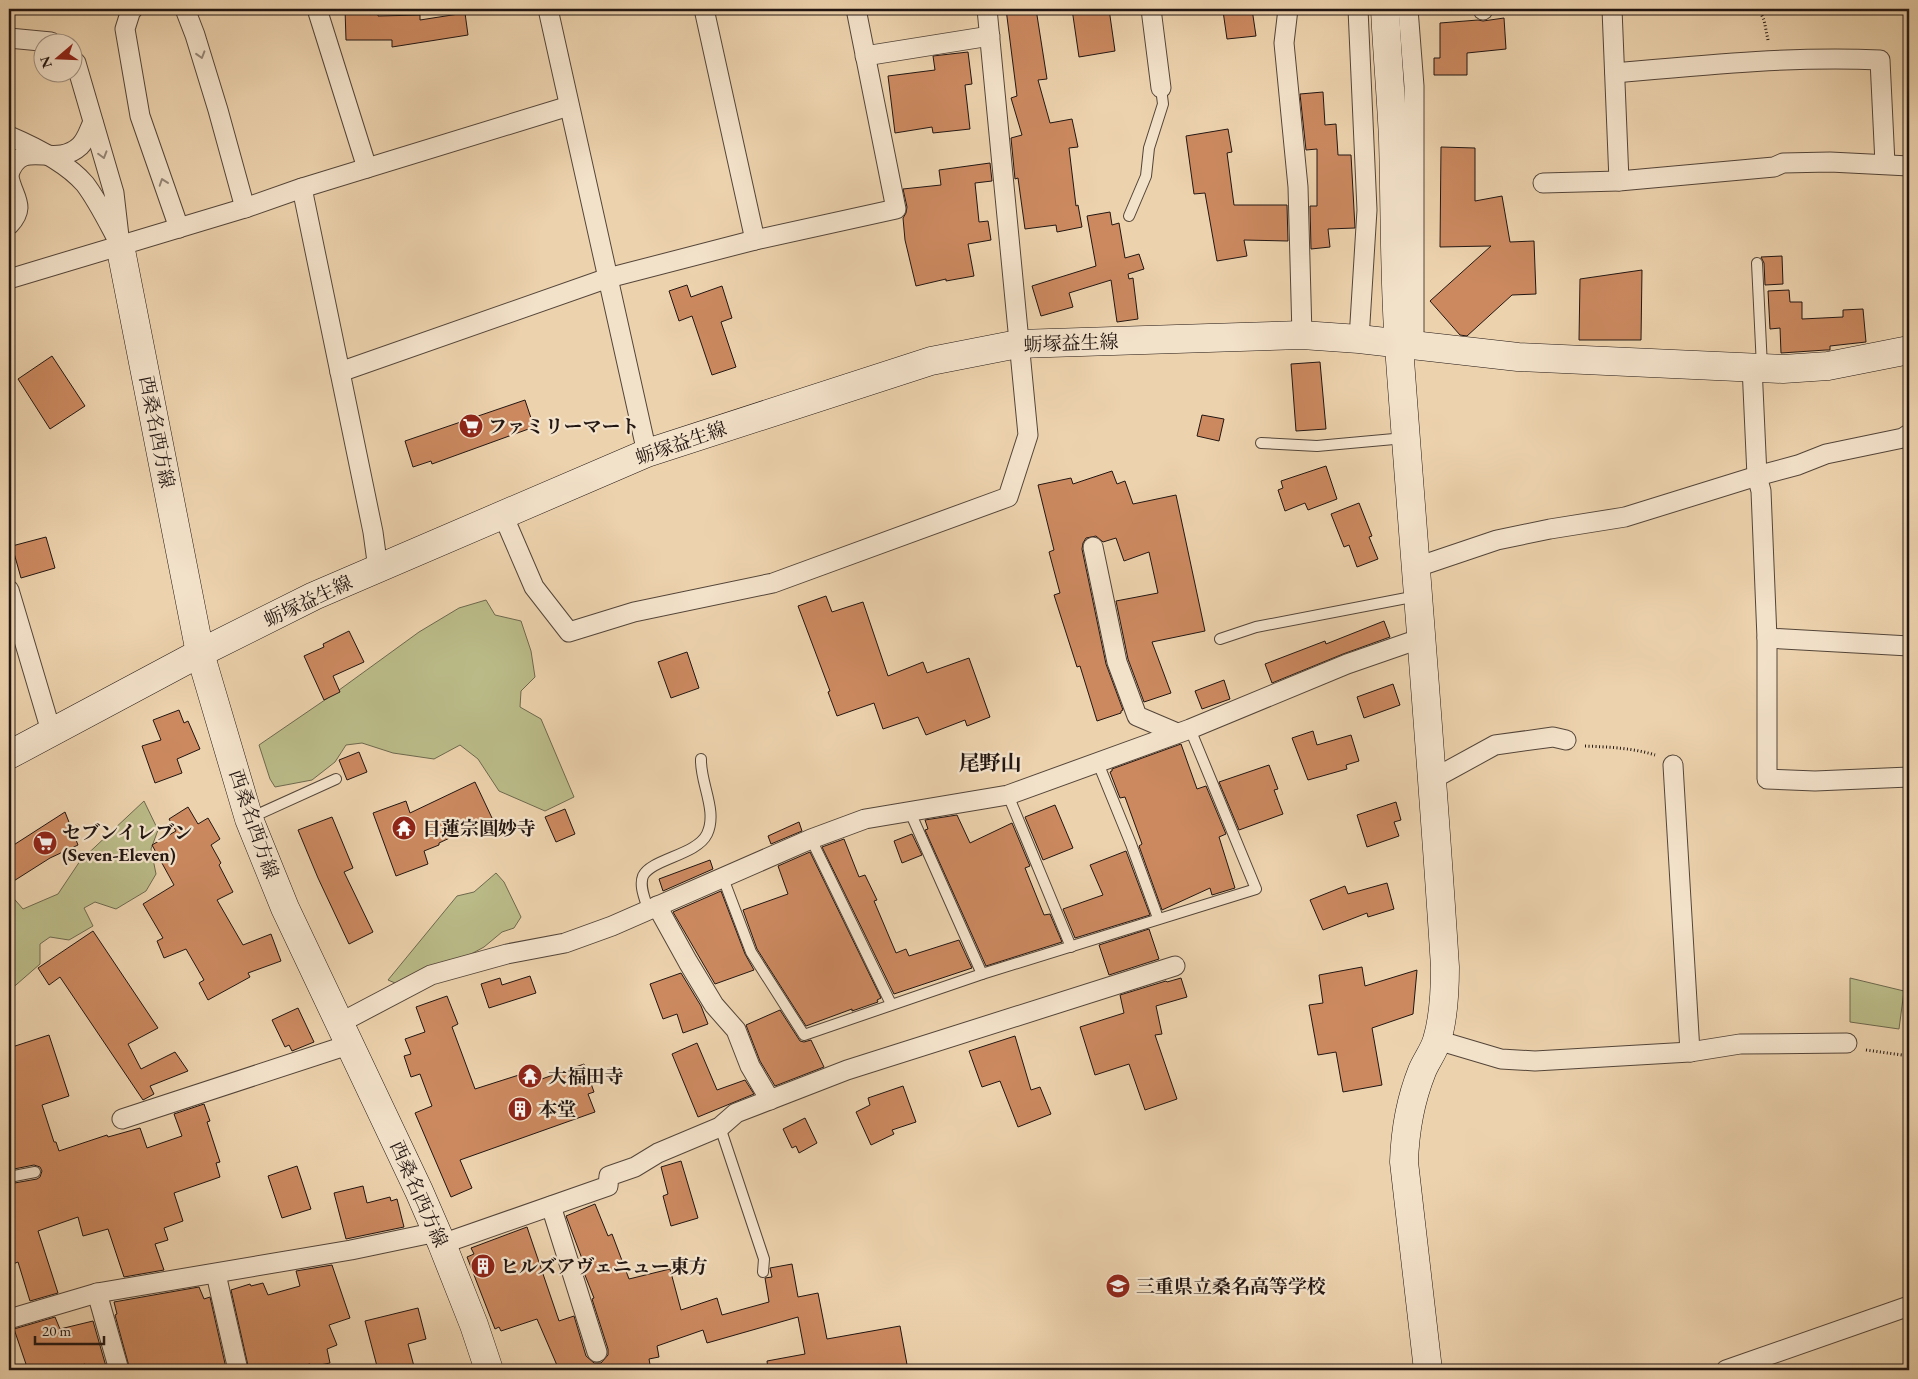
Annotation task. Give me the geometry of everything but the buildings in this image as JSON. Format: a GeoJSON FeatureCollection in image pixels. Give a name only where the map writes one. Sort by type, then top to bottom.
{"type":"FeatureCollection","features":[{"type":"Feature","properties":{"kind":"street"},"geometry":{"type":"LineString","coordinates":[[133,9],[131,10],[125,30],[140,116],[179,228]]}},
{"type":"Feature","properties":{"kind":"street"},"geometry":{"type":"LineString","coordinates":[[185,9],[218,110],[246,208]]}},
{"type":"Feature","properties":{"kind":"street"},"geometry":{"type":"LineString","coordinates":[[317,9],[367,168]]}},
{"type":"Feature","properties":{"kind":"street"},"geometry":{"type":"LineString","coordinates":[[548,9],[646,453]]}},
{"type":"Feature","properties":{"kind":"street"},"geometry":{"type":"LineString","coordinates":[[704,9],[755,240]]}},
{"type":"Feature","properties":{"kind":"street"},"geometry":{"type":"LineString","coordinates":[[340,372],[608,278],[755,240],[896,209],[856,9]]}},
{"type":"Feature","properties":{"kind":"street"},"geometry":{"type":"LineString","coordinates":[[503,515],[534,586],[569,632],[634,612],[773,583],[1008,496],[1028,435],[987,9]]}},
{"type":"Feature","properties":{"kind":"street"},"geometry":{"type":"LineString","coordinates":[[1151,9],[1161,88]]}},
{"type":"Feature","properties":{"kind":"street"},"geometry":{"type":"LineString","coordinates":[[1288,9],[1284,43],[1298,186],[1302,335]]}},
{"type":"Feature","properties":{"kind":"street"},"geometry":{"type":"LineString","coordinates":[[1358,9],[1367,210],[1359,339]]}},
{"type":"Feature","properties":{"kind":"street"},"geometry":{"type":"LineString","coordinates":[[1384,9],[1406,344]]}},
{"type":"Feature","properties":{"kind":"street"},"geometry":{"type":"LineString","coordinates":[[1408,9],[1414,86],[1406,344],[1406,438],[1414,568],[1422,638],[1433,779],[1445,967],[1445,984],[1437,1040],[1422,1072],[1409,1110],[1405,1133],[1404,1162],[1428,1370]]}},
{"type":"Feature","properties":{"kind":"street"},"geometry":{"type":"LineString","coordinates":[[1612,9],[1619,181]]}},
{"type":"Feature","properties":{"kind":"street"},"geometry":{"type":"LineString","coordinates":[[865,56],[990,36]]}},
{"type":"Feature","properties":{"kind":"street"},"geometry":{"type":"LineString","coordinates":[[9,38],[32,40]]}},
{"type":"Feature","properties":{"kind":"street"},"geometry":{"type":"LineString","coordinates":[[1615,73],[1769,60],[1830,58],[1880,60],[1885,164]]}},
{"type":"Feature","properties":{"kind":"street"},"geometry":{"type":"LineString","coordinates":[[81,82],[114,193],[120,245]]}},
{"type":"Feature","properties":{"kind":"street"},"geometry":{"type":"LineString","coordinates":[[9,279],[246,208],[302,188],[569,106]]}},
{"type":"Feature","properties":{"kind":"street"},"geometry":{"type":"LineString","coordinates":[[9,225],[16,218],[18,207],[9,176],[12,164],[17,158],[29,155],[50,156],[63,154],[80,146],[87,137],[93,122]]}},
{"type":"Feature","properties":{"kind":"street"},"geometry":{"type":"LineString","coordinates":[[9,136],[50,156],[84,183],[99,205],[120,245]]}},
{"type":"Feature","properties":{"kind":"street"},"geometry":{"type":"LineString","coordinates":[[1543,182],[1619,181],[1774,167],[1783,164],[1830,162],[1909,166]]}},
{"type":"Feature","properties":{"kind":"street"},"geometry":{"type":"LineString","coordinates":[[302,188],[373,532],[378,569]]}},
{"type":"Feature","properties":{"kind":"street","name":"西桑名西方線"},"geometry":{"type":"LineString","coordinates":[[120,245],[200,653],[249,819],[285,908],[343,1034],[419,1191],[474,1325],[489,1370]]}},
{"type":"Feature","properties":{"kind":"street","name":"蛎塚益生線"},"geometry":{"type":"LineString","coordinates":[[10,755],[51,731],[200,653],[314,596],[646,453],[930,361],[1018,344],[1302,335],[1359,339],[1518,356],[1757,367],[1828,366],[1909,350]]}},
{"type":"Feature","properties":{"kind":"street"},"geometry":{"type":"LineString","coordinates":[[1757,367],[1757,476],[1761,490],[1767,638],[1767,779],[1815,781],[1909,777]]}},
{"type":"Feature","properties":{"kind":"street"},"geometry":{"type":"LineString","coordinates":[[1414,568],[1497,540],[1625,517],[1798,465],[1826,454],[1903,438],[1909,434]]}},
{"type":"Feature","properties":{"kind":"street"},"geometry":{"type":"LineString","coordinates":[[1093,547],[1116,662],[1137,716],[1183,731]]}},
{"type":"Feature","properties":{"kind":"street"},"geometry":{"type":"LineString","coordinates":[[9,590],[51,731]]}},
{"type":"Feature","properties":{"kind":"street"},"geometry":{"type":"LineString","coordinates":[[122,1119],[343,1034],[431,975],[507,954],[566,943],[612,926],[811,839],[865,819],[1008,795],[1183,731],[1347,664],[1422,638]]}},
{"type":"Feature","properties":{"kind":"street"},"geometry":{"type":"LineString","coordinates":[[1767,638],[1909,646]]}},
{"type":"Feature","properties":{"kind":"street"},"geometry":{"type":"LineString","coordinates":[[1433,779],[1495,745],[1553,737],[1566,740]]}},
{"type":"Feature","properties":{"kind":"street"},"geometry":{"type":"LineString","coordinates":[[1673,765],[1690,1052]]}},
{"type":"Feature","properties":{"kind":"street"},"geometry":{"type":"LineString","coordinates":[[652,908],[714,1004],[736,1030],[750,1066],[770,1100]]}},
{"type":"Feature","properties":{"kind":"street"},"geometry":{"type":"LineString","coordinates":[[9,1319],[97,1293],[351,1250],[439,1238],[551,1206],[608,1186],[608,1176],[635,1167],[658,1153],[720,1127],[736,1113],[847,1070],[1175,966]]}},
{"type":"Feature","properties":{"kind":"street"},"geometry":{"type":"LineString","coordinates":[[1437,1040],[1501,1059],[1535,1061],[1690,1052],[1740,1044],[1847,1043]]}},
{"type":"Feature","properties":{"kind":"street"},"geometry":{"type":"LineString","coordinates":[[551,1206],[597,1352]]}},
{"type":"Feature","properties":{"kind":"street"},"geometry":{"type":"LineString","coordinates":[[216,1274],[238,1370]]}},
{"type":"Feature","properties":{"kind":"street"},"geometry":{"type":"LineString","coordinates":[[97,1293],[119,1370]]}},
{"type":"Feature","properties":{"kind":"street"},"geometry":{"type":"LineString","coordinates":[[1726,1370],[1909,1306]]}},
{"type":"Feature","properties":{"kind":"lane"},"geometry":{"type":"LineString","coordinates":[[1129,216],[1146,176],[1149,148],[1163,104],[1161,88]]}},
{"type":"Feature","properties":{"kind":"lane"},"geometry":{"type":"LineString","coordinates":[[1757,263],[1757,367]]}},
{"type":"Feature","properties":{"kind":"lane"},"geometry":{"type":"LineString","coordinates":[[1261,443],[1317,446],[1406,438]]}},
{"type":"Feature","properties":{"kind":"lane"},"geometry":{"type":"LineString","coordinates":[[1220,639],[1256,627],[1418,596]]}},
{"type":"Feature","properties":{"kind":"lane"},"geometry":{"type":"LineString","coordinates":[[723,878],[752,952],[804,1036],[891,1004],[982,974],[1256,889],[1183,731]]}},
{"type":"Feature","properties":{"kind":"lane"},"geometry":{"type":"LineString","coordinates":[[652,908],[642,886],[643,875],[650,868],[694,847],[707,835],[710,823],[710,804],[701,770],[701,759]]}},
{"type":"Feature","properties":{"kind":"lane"},"geometry":{"type":"LineString","coordinates":[[1098,763],[1131,844],[1158,918]]}},
{"type":"Feature","properties":{"kind":"lane"},"geometry":{"type":"LineString","coordinates":[[249,819],[336,779]]}},
{"type":"Feature","properties":{"kind":"lane"},"geometry":{"type":"LineString","coordinates":[[1008,795],[1071,947]]}},
{"type":"Feature","properties":{"kind":"lane"},"geometry":{"type":"LineString","coordinates":[[910,812],[982,974]]}},
{"type":"Feature","properties":{"kind":"lane"},"geometry":{"type":"LineString","coordinates":[[811,839],[891,1004]]}},
{"type":"Feature","properties":{"kind":"lane"},"geometry":{"type":"LineString","coordinates":[[720,1127],[764,1259],[763,1272]]}},
{"type":"Feature","properties":{"kind":"lane"},"geometry":{"type":"LineString","coordinates":[[9,1177],[35,1172]]}},
{"type":"Feature","properties":{"kind":"path"},"geometry":{"type":"LineString","coordinates":[[1759,9],[1768,33],[1769,60]]}},
{"type":"Feature","properties":{"kind":"path"},"geometry":{"type":"LineString","coordinates":[[1566,740],[1585,746],[1611,747],[1643,752],[1669,760],[1673,765]]}},
{"type":"Feature","properties":{"kind":"path"},"geometry":{"type":"LineString","coordinates":[[1847,1043],[1855,1049],[1909,1056]]}},
{"type":"Feature","properties":{"kind":"green space"},"geometry":{"type":"Polygon","coordinates":[[[486,600],[495,615],[521,621],[531,651],[535,677],[521,691],[520,707],[541,719],[574,797],[545,811],[499,791],[478,759],[460,745],[434,759],[393,753],[362,743],[346,745],[335,762],[312,780],[275,787],[270,779],[259,745],[419,632],[459,608],[486,600]]]}},
{"type":"Feature","properties":{"kind":"green space"},"geometry":{"type":"Polygon","coordinates":[[[144,801],[158,830],[151,849],[156,874],[146,891],[116,909],[95,902],[84,908],[93,926],[69,940],[50,937],[40,944],[40,964],[9,991],[9,923],[12,920],[9,913],[9,893],[23,909],[58,894],[80,861],[144,801]]]}},
{"type":"Feature","properties":{"kind":"green space"},"geometry":{"type":"Polygon","coordinates":[[[496,873],[504,882],[521,917],[514,928],[502,932],[484,947],[460,960],[395,983],[388,980],[457,896],[474,892],[496,873]]]}},
{"type":"Feature","properties":{"kind":"green space"},"geometry":{"type":"Polygon","coordinates":[[[1850,978],[1904,991],[1899,1029],[1850,1022],[1850,978]]]}},
{"type":"Feature","properties":{"kind":"place","name":"ファミリーマート"},"geometry":{"type":"Point","coordinates":[471,426]}},
{"type":"Feature","properties":{"kind":"place","name":"日蓮宗圓妙寺"},"geometry":{"type":"Point","coordinates":[404,828]}},
{"type":"Feature","properties":{"kind":"place","name":"セブンイレブン (Seven-Eleven)"},"geometry":{"type":"Point","coordinates":[45,843]}},
{"type":"Feature","properties":{"kind":"place","name":"大福田寺"},"geometry":{"type":"Point","coordinates":[530,1076]}},
{"type":"Feature","properties":{"kind":"place","name":"本堂"},"geometry":{"type":"Point","coordinates":[520,1109]}},
{"type":"Feature","properties":{"kind":"place","name":"ヒルズアヴェニュー東方"},"geometry":{"type":"Point","coordinates":[483,1266]}},
{"type":"Feature","properties":{"kind":"place","name":"三重県立桑名高等学校"},"geometry":{"type":"Point","coordinates":[1118,1286]}},
{"type":"Feature","properties":{"kind":"district","name":"尾野山"},"geometry":{"type":"Point","coordinates":[990,762]}}]}
